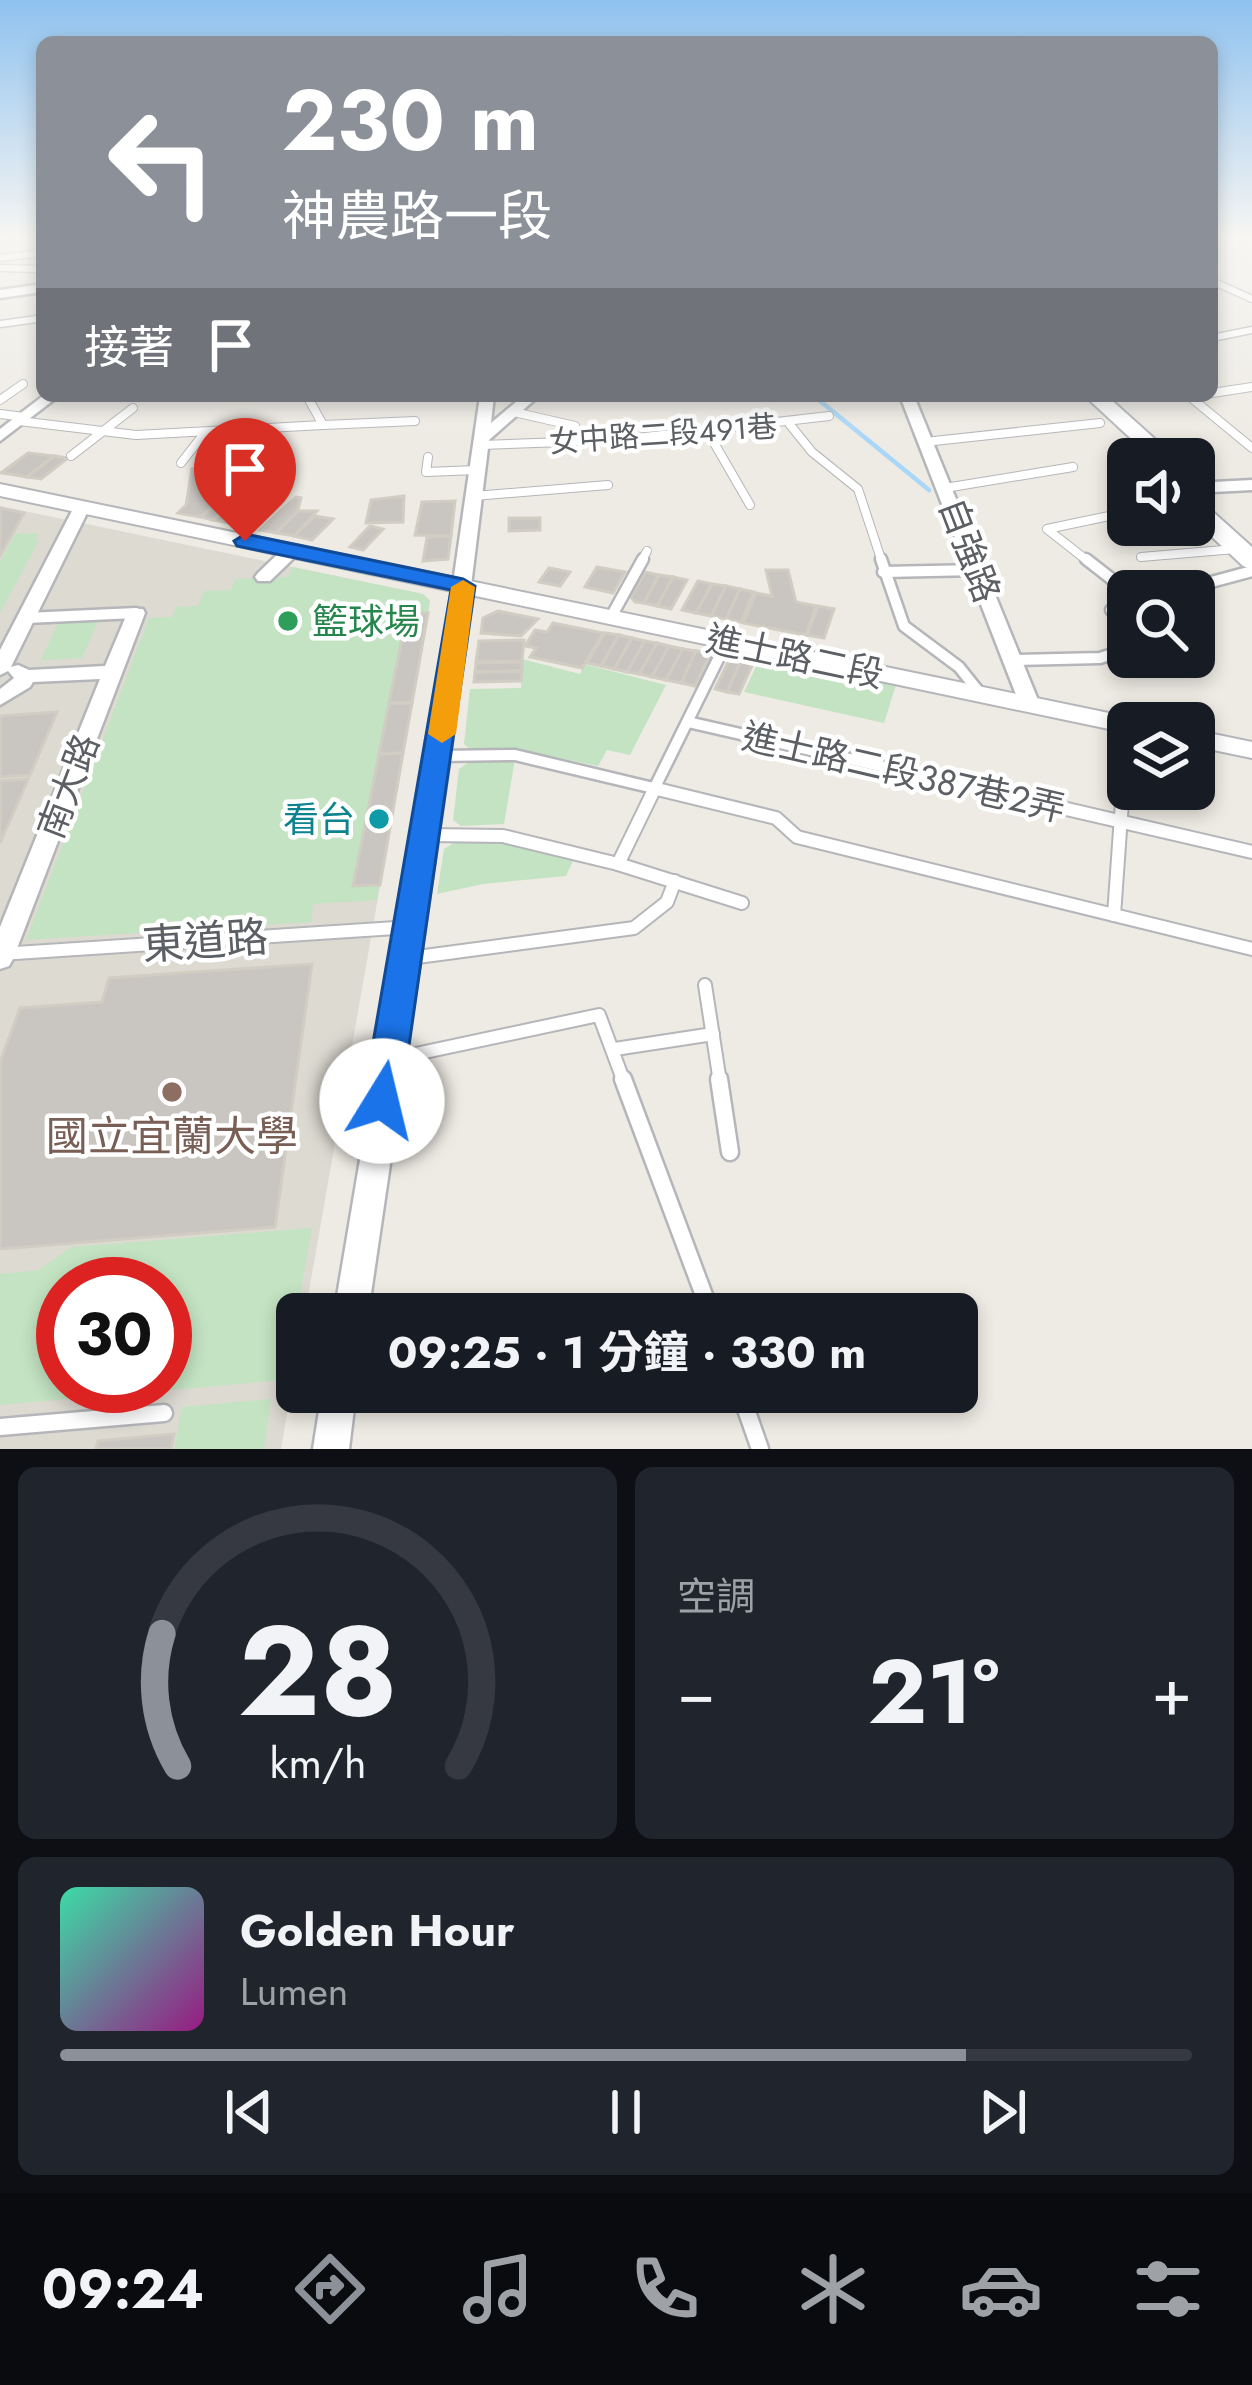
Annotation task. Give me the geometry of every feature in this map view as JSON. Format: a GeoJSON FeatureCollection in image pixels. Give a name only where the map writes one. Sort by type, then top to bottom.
{"type":"FeatureCollection","features":[{"type":"Feature","properties":{"kind":"main road"},"geometry":{"type":"LineString","coordinates":[[1078,402],[1118,438]]}},
{"type":"Feature","properties":{"kind":"main road"},"geometry":{"type":"LineString","coordinates":[[1102,402],[1142,438]]}},
{"type":"Feature","properties":{"kind":"main road"},"geometry":{"type":"LineString","coordinates":[[1215,512],[1247,549]]}},
{"type":"Feature","properties":{"kind":"street"},"geometry":{"type":"LineString","coordinates":[[0,436],[44,402]]}},
{"type":"Feature","properties":{"kind":"street"},"geometry":{"type":"LineString","coordinates":[[354,1293],[439,756],[486,402]]}},
{"type":"Feature","properties":{"kind":"street"},"geometry":{"type":"LineString","coordinates":[[481,442],[525,402]]}},
{"type":"Feature","properties":{"kind":"street","name":"自強路"},"geometry":{"type":"LineString","coordinates":[[909,402],[1030,705]]}},
{"type":"Feature","properties":{"kind":"street"},"geometry":{"type":"LineString","coordinates":[[1215,483],[1252,472]]}},
{"type":"Feature","properties":{"kind":"street"},"geometry":{"type":"LineString","coordinates":[[1215,488],[1252,485]]}},
{"type":"Feature","properties":{"kind":"street","name":"進士路二段"},"geometry":{"type":"LineString","coordinates":[[0,490],[1107,720]]}},
{"type":"Feature","properties":{"kind":"street"},"geometry":{"type":"LineString","coordinates":[[82,507],[0,670],[19,670],[25,676],[112,672]]}},
{"type":"Feature","properties":{"kind":"street"},"geometry":{"type":"LineString","coordinates":[[264,577],[291,551]]}},
{"type":"Feature","properties":{"kind":"street","name":"南大路"},"geometry":{"type":"LineString","coordinates":[[1,956],[136,614]]}},
{"type":"Feature","properties":{"kind":"street"},"geometry":{"type":"LineString","coordinates":[[0,699],[16,691],[25,676]]}},
{"type":"Feature","properties":{"kind":"street"},"geometry":{"type":"LineString","coordinates":[[1215,742],[1252,750]]}},
{"type":"Feature","properties":{"kind":"street"},"geometry":{"type":"LineString","coordinates":[[331,1449],[336,1413]]}},
{"type":"Feature","properties":{"kind":"lane"},"geometry":{"type":"LineString","coordinates":[[0,324],[36,319]]}},
{"type":"Feature","properties":{"kind":"lane"},"geometry":{"type":"LineString","coordinates":[[1218,334],[1252,330]]}},
{"type":"Feature","properties":{"kind":"lane"},"geometry":{"type":"LineString","coordinates":[[0,400],[23,384]]}},
{"type":"Feature","properties":{"kind":"lane"},"geometry":{"type":"LineString","coordinates":[[1218,392],[1252,388]]}},
{"type":"Feature","properties":{"kind":"lane"},"geometry":{"type":"LineString","coordinates":[[311,402],[323,425]]}},
{"type":"Feature","properties":{"kind":"lane"},"geometry":{"type":"LineString","coordinates":[[1196,402],[1252,448]]}},
{"type":"Feature","properties":{"kind":"lane"},"geometry":{"type":"LineString","coordinates":[[71,456],[133,408]]}},
{"type":"Feature","properties":{"kind":"lane"},"geometry":{"type":"LineString","coordinates":[[514,412],[575,426]]}},
{"type":"Feature","properties":{"kind":"lane"},"geometry":{"type":"LineString","coordinates":[[0,414],[100,432],[203,435],[415,421]]}},
{"type":"Feature","properties":{"kind":"lane"},"geometry":{"type":"LineString","coordinates":[[787,421],[830,416]]}},
{"type":"Feature","properties":{"kind":"lane","name":"女中路二段491巷"},"geometry":{"type":"LineString","coordinates":[[481,442],[619,440],[787,421],[812,452],[858,489],[904,626],[959,667],[981,694]]}},
{"type":"Feature","properties":{"kind":"lane"},"geometry":{"type":"LineString","coordinates":[[925,442],[1100,423]]}},
{"type":"Feature","properties":{"kind":"lane"},"geometry":{"type":"LineString","coordinates":[[706,429],[750,505]]}},
{"type":"Feature","properties":{"kind":"lane"},"geometry":{"type":"LineString","coordinates":[[182,464],[203,435]]}},
{"type":"Feature","properties":{"kind":"lane"},"geometry":{"type":"LineString","coordinates":[[428,457],[426,472],[478,470]]}},
{"type":"Feature","properties":{"kind":"lane"},"geometry":{"type":"LineString","coordinates":[[945,488],[1072,467]]}},
{"type":"Feature","properties":{"kind":"lane"},"geometry":{"type":"LineString","coordinates":[[474,496],[608,485]]}},
{"type":"Feature","properties":{"kind":"lane"},"geometry":{"type":"LineString","coordinates":[[1107,516],[1047,529],[1107,576]]}},
{"type":"Feature","properties":{"kind":"lane"},"geometry":{"type":"LineString","coordinates":[[1141,557],[1247,549]]}},
{"type":"Feature","properties":{"kind":"lane"},"geometry":{"type":"LineString","coordinates":[[610,617],[646,550]]}},
{"type":"Feature","properties":{"kind":"lane"},"geometry":{"type":"LineString","coordinates":[[883,572],[977,570]]}},
{"type":"Feature","properties":{"kind":"lane"},"geometry":{"type":"LineString","coordinates":[[1215,581],[1252,571]]}},
{"type":"Feature","properties":{"kind":"lane"},"geometry":{"type":"LineString","coordinates":[[26,618],[136,614]]}},
{"type":"Feature","properties":{"kind":"lane"},"geometry":{"type":"LineString","coordinates":[[618,864],[727,641]]}},
{"type":"Feature","properties":{"kind":"lane"},"geometry":{"type":"LineString","coordinates":[[1013,660],[1107,656]]}},
{"type":"Feature","properties":{"kind":"lane","name":"進士路二段387巷2弄"},"geometry":{"type":"LineString","coordinates":[[688,722],[1252,852]]}},
{"type":"Feature","properties":{"kind":"lane"},"geometry":{"type":"LineString","coordinates":[[439,756],[515,755],[656,788],[776,818],[797,837],[1252,949]]}},
{"type":"Feature","properties":{"kind":"lane"},"geometry":{"type":"LineString","coordinates":[[1114,915],[1122,810]]}},
{"type":"Feature","properties":{"kind":"lane"},"geometry":{"type":"LineString","coordinates":[[426,835],[503,836],[618,864],[742,903]]}},
{"type":"Feature","properties":{"kind":"lane"},"geometry":{"type":"LineString","coordinates":[[405,958],[634,928],[668,902],[675,881]]}},
{"type":"Feature","properties":{"kind":"lane","name":"東道路"},"geometry":{"type":"LineString","coordinates":[[1,956],[411,927]]}},
{"type":"Feature","properties":{"kind":"lane"},"geometry":{"type":"LineString","coordinates":[[705,985],[730,1151]]}},
{"type":"Feature","properties":{"kind":"lane"},"geometry":{"type":"LineString","coordinates":[[388,1060],[599,1015],[703,1293]]}},
{"type":"Feature","properties":{"kind":"lane"},"geometry":{"type":"LineString","coordinates":[[615,1049],[712,1034]]}},
{"type":"Feature","properties":{"kind":"lane"},"geometry":{"type":"LineString","coordinates":[[0,1427],[164,1413]]}},
{"type":"Feature","properties":{"kind":"lane"},"geometry":{"type":"LineString","coordinates":[[747,1413],[760,1449]]}},
{"type":"Feature","properties":{"kind":"shaded area","name":"國立宜蘭大學"},"geometry":{"type":"Polygon","coordinates":[[[0,506],[423,594],[430,601],[309,1293],[276,1293],[276,1413],[287,1413],[281,1449],[0,1449],[0,506]]]}},
{"type":"Feature","properties":{"kind":"green space"},"geometry":{"type":"Polygon","coordinates":[[[38,533],[35,540],[39,540],[0,613],[0,561],[15,534],[38,533]]]}},
{"type":"Feature","properties":{"kind":"green space"},"geometry":{"type":"Polygon","coordinates":[[[292,567],[423,594],[430,601],[377,900],[313,904],[311,922],[26,940],[149,618],[172,617],[176,607],[198,606],[204,591],[231,590],[235,579],[289,577],[292,567]]]}},
{"type":"Feature","properties":{"kind":"green space"},"geometry":{"type":"Polygon","coordinates":[[[98,621],[82,658],[41,660],[58,623],[98,621]]]}},
{"type":"Feature","properties":{"kind":"green space"},"geometry":{"type":"Polygon","coordinates":[[[761,656],[896,685],[884,723],[744,692],[761,656]]]}},
{"type":"Feature","properties":{"kind":"green space"},"geometry":{"type":"Polygon","coordinates":[[[522,659],[580,674],[584,664],[666,685],[630,755],[607,750],[598,766],[521,750],[472,751],[464,744],[470,689],[521,688],[522,659]]]}},
{"type":"Feature","properties":{"kind":"green space"},"geometry":{"type":"Polygon","coordinates":[[[515,759],[504,824],[461,826],[453,820],[459,769],[470,761],[515,759]]]}},
{"type":"Feature","properties":{"kind":"green space"},"geometry":{"type":"Polygon","coordinates":[[[495,841],[573,861],[566,876],[437,894],[444,849],[455,842],[495,841]]]}},
{"type":"Feature","properties":{"kind":"green space"},"geometry":{"type":"Polygon","coordinates":[[[312,1228],[300,1293],[276,1293],[276,1381],[192,1388],[192,1257],[57,1257],[71,1247],[312,1228]]]}},
{"type":"Feature","properties":{"kind":"green space"},"geometry":{"type":"Polygon","coordinates":[[[36,1270],[36,1402],[0,1405],[0,1274],[36,1270]]]}},
{"type":"Feature","properties":{"kind":"green space"},"geometry":{"type":"Polygon","coordinates":[[[271,1399],[264,1449],[174,1449],[181,1413],[192,1413],[192,1406],[271,1399]]]}},
{"type":"Feature","properties":{"kind":"building"},"geometry":{"type":"Polygon","coordinates":[[[28,453],[54,456],[27,477],[1,473],[28,453]]]}},
{"type":"Feature","properties":{"kind":"building"},"geometry":{"type":"Polygon","coordinates":[[[54,456],[68,458],[41,479],[27,477],[54,456]]]}},
{"type":"Feature","properties":{"kind":"building"},"geometry":{"type":"Polygon","coordinates":[[[246,459],[259,467],[200,517],[178,513],[186,505],[192,469],[246,459]]]}},
{"type":"Feature","properties":{"kind":"building"},"geometry":{"type":"Polygon","coordinates":[[[272,481],[284,483],[237,525],[225,522],[272,481]]]}},
{"type":"Feature","properties":{"kind":"building"},"geometry":{"type":"Polygon","coordinates":[[[231,492],[243,494],[213,520],[201,517],[231,492]]]}},
{"type":"Feature","properties":{"kind":"building"},"geometry":{"type":"Polygon","coordinates":[[[243,494],[254,497],[225,522],[213,520],[243,494]]]}},
{"type":"Feature","properties":{"kind":"building"},"geometry":{"type":"Polygon","coordinates":[[[404,496],[403,522],[366,523],[371,500],[404,496]]]}},
{"type":"Feature","properties":{"kind":"building"},"geometry":{"type":"Polygon","coordinates":[[[296,497],[301,498],[297,514],[276,533],[260,530],[296,497]]]}},
{"type":"Feature","properties":{"kind":"building"},"geometry":{"type":"Polygon","coordinates":[[[455,501],[451,536],[415,535],[422,502],[455,501]]]}},
{"type":"Feature","properties":{"kind":"building"},"geometry":{"type":"Polygon","coordinates":[[[0,508],[24,513],[0,556],[0,508]]]}},
{"type":"Feature","properties":{"kind":"building"},"geometry":{"type":"Polygon","coordinates":[[[298,511],[317,511],[294,536],[276,533],[298,511]]]}},
{"type":"Feature","properties":{"kind":"building"},"geometry":{"type":"Polygon","coordinates":[[[315,516],[333,519],[312,540],[294,536],[315,516]]]}},
{"type":"Feature","properties":{"kind":"building"},"geometry":{"type":"Polygon","coordinates":[[[509,518],[540,518],[540,530],[509,531],[509,518]]]}},
{"type":"Feature","properties":{"kind":"building"},"geometry":{"type":"Polygon","coordinates":[[[370,526],[383,529],[363,550],[350,547],[370,526]]]}},
{"type":"Feature","properties":{"kind":"building"},"geometry":{"type":"Polygon","coordinates":[[[451,536],[448,559],[423,561],[427,537],[451,536]]]}},
{"type":"Feature","properties":{"kind":"building"},"geometry":{"type":"Polygon","coordinates":[[[597,567],[625,572],[613,593],[585,587],[597,567]]]}},
{"type":"Feature","properties":{"kind":"building"},"geometry":{"type":"Polygon","coordinates":[[[549,568],[570,572],[560,586],[539,582],[549,568]]]}},
{"type":"Feature","properties":{"kind":"building"},"geometry":{"type":"Polygon","coordinates":[[[766,570],[788,570],[796,602],[816,606],[806,635],[743,623],[756,593],[772,596],[766,570]]]}},
{"type":"Feature","properties":{"kind":"building"},"geometry":{"type":"Polygon","coordinates":[[[645,572],[659,575],[644,603],[635,602],[631,597],[645,572]]]}},
{"type":"Feature","properties":{"kind":"building"},"geometry":{"type":"Polygon","coordinates":[[[659,575],[673,577],[657,606],[644,603],[659,575]]]}},
{"type":"Feature","properties":{"kind":"building"},"geometry":{"type":"Polygon","coordinates":[[[673,577],[687,580],[671,609],[657,606],[673,577]]]}},
{"type":"Feature","properties":{"kind":"building"},"geometry":{"type":"Polygon","coordinates":[[[698,581],[712,584],[696,613],[682,610],[698,581]]]}},
{"type":"Feature","properties":{"kind":"building"},"geometry":{"type":"Polygon","coordinates":[[[712,584],[726,586],[711,616],[696,613],[712,584]]]}},
{"type":"Feature","properties":{"kind":"building"},"geometry":{"type":"Polygon","coordinates":[[[726,586],[740,589],[726,619],[711,616],[726,586]]]}},
{"type":"Feature","properties":{"kind":"building"},"geometry":{"type":"Polygon","coordinates":[[[740,589],[754,592],[741,622],[726,619],[740,589]]]}},
{"type":"Feature","properties":{"kind":"building"},"geometry":{"type":"Polygon","coordinates":[[[818,606],[834,609],[824,638],[807,635],[818,606]]]}},
{"type":"Feature","properties":{"kind":"building"},"geometry":{"type":"Polygon","coordinates":[[[498,611],[538,619],[521,636],[481,633],[483,618],[498,611]]]}},
{"type":"Feature","properties":{"kind":"building","name":"看台"},"geometry":{"type":"Polygon","coordinates":[[[428,613],[412,703],[389,703],[407,614],[428,613]]]}},
{"type":"Feature","properties":{"kind":"building"},"geometry":{"type":"Polygon","coordinates":[[[553,623],[603,633],[582,668],[530,657],[536,648],[525,646],[535,630],[547,632],[553,623]]]}},
{"type":"Feature","properties":{"kind":"building"},"geometry":{"type":"Polygon","coordinates":[[[605,633],[619,635],[601,666],[587,663],[605,633]]]}},
{"type":"Feature","properties":{"kind":"building"},"geometry":{"type":"Polygon","coordinates":[[[619,635],[632,638],[614,669],[601,666],[619,635]]]}},
{"type":"Feature","properties":{"kind":"building"},"geometry":{"type":"Polygon","coordinates":[[[632,638],[645,641],[627,672],[614,669],[632,638]]]}},
{"type":"Feature","properties":{"kind":"building"},"geometry":{"type":"Polygon","coordinates":[[[524,640],[522,661],[476,662],[479,641],[524,640]]]}},
{"type":"Feature","properties":{"kind":"building"},"geometry":{"type":"Polygon","coordinates":[[[645,641],[657,643],[639,674],[627,672],[645,641]]]}},
{"type":"Feature","properties":{"kind":"building"},"geometry":{"type":"Polygon","coordinates":[[[657,643],[669,646],[652,677],[639,674],[657,643]]]}},
{"type":"Feature","properties":{"kind":"building"},"geometry":{"type":"Polygon","coordinates":[[[669,646],[683,649],[666,680],[652,677],[669,646]]]}},
{"type":"Feature","properties":{"kind":"building"},"geometry":{"type":"Polygon","coordinates":[[[683,649],[696,651],[681,683],[666,680],[683,649]]]}},
{"type":"Feature","properties":{"kind":"building"},"geometry":{"type":"Polygon","coordinates":[[[696,651],[711,654],[695,686],[681,683],[696,651]]]}},
{"type":"Feature","properties":{"kind":"building"},"geometry":{"type":"Polygon","coordinates":[[[732,654],[743,656],[727,692],[715,689],[732,654]]]}},
{"type":"Feature","properties":{"kind":"building"},"geometry":{"type":"Polygon","coordinates":[[[743,656],[755,659],[739,694],[727,692],[743,656]]]}},
{"type":"Feature","properties":{"kind":"building"},"geometry":{"type":"Polygon","coordinates":[[[522,662],[522,671],[475,672],[476,663],[522,662]]]}},
{"type":"Feature","properties":{"kind":"building"},"geometry":{"type":"Polygon","coordinates":[[[522,671],[521,681],[474,682],[475,672],[522,671]]]}},
{"type":"Feature","properties":{"kind":"building"},"geometry":{"type":"Polygon","coordinates":[[[389,703],[412,703],[403,753],[379,754],[389,703]]]}},
{"type":"Feature","properties":{"kind":"building"},"geometry":{"type":"Polygon","coordinates":[[[57,712],[30,775],[0,777],[0,716],[57,712]]]}},
{"type":"Feature","properties":{"kind":"building","name":"看台"},"geometry":{"type":"Polygon","coordinates":[[[403,753],[380,885],[353,886],[379,754],[403,753]]]}},
{"type":"Feature","properties":{"kind":"building"},"geometry":{"type":"Polygon","coordinates":[[[28,779],[23,791],[0,843],[0,781],[28,779]]]}},
{"type":"Feature","properties":{"kind":"building"},"geometry":{"type":"Polygon","coordinates":[[[312,964],[275,1227],[0,1249],[0,1062],[20,1008],[102,1002],[109,978],[312,964]]]}},
{"type":"Feature","properties":{"kind":"building"},"geometry":{"type":"Polygon","coordinates":[[[174,1434],[171,1449],[96,1449],[98,1441],[174,1434]]]}},
{"type":"Feature","properties":{"kind":"waterway"},"geometry":{"type":"LineString","coordinates":[[821,402],[929,490]]}},
{"type":"Feature","properties":{"kind":"slow traffic"},"geometry":{"type":"LineString","coordinates":[[442,734],[463,587]]}},
{"type":"Feature","properties":{"kind":"place","name":"籃球場"},"geometry":{"type":"Point","coordinates":[288,621]}},
{"type":"Feature","properties":{"kind":"place","name":"看台"},"geometry":{"type":"Point","coordinates":[379,819]}},
{"type":"Feature","properties":{"kind":"place","name":"國立宜蘭大學"},"geometry":{"type":"Point","coordinates":[172,1092]}},
{"type":"Feature","properties":{"kind":"route"},"geometry":{"type":"LineString","coordinates":[[245,541],[463,586],[382,1101]]}}]}
